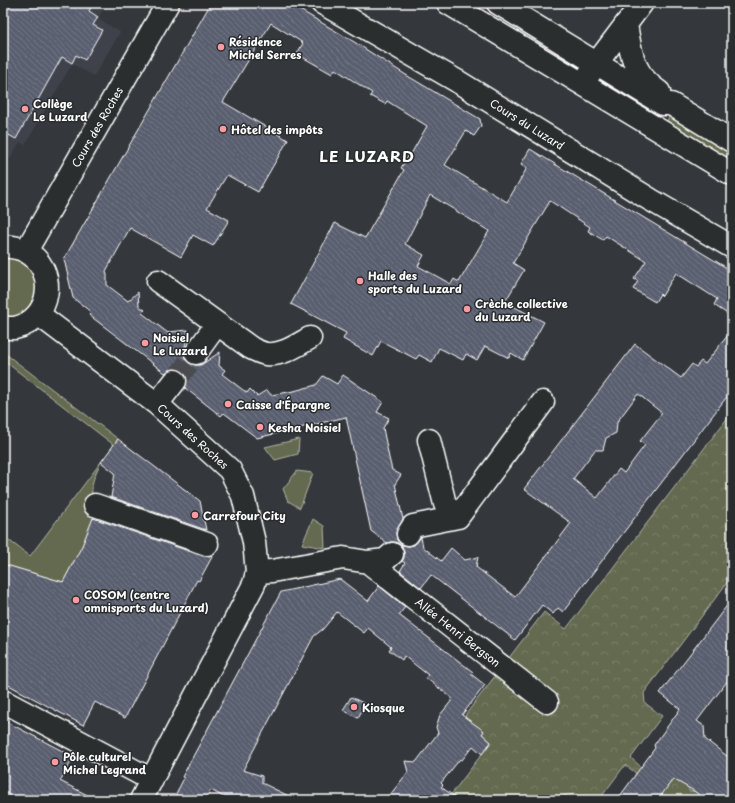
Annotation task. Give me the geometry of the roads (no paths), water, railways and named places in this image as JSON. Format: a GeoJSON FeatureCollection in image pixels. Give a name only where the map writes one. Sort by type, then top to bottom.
{"type":"FeatureCollection","features":[{"type":"Feature","properties":{"kind":"street","name":"Cours des Roches"},"geometry":{"type":"LineString","coordinates":[[26,251],[168,3]]}},
{"type":"Feature","properties":{"kind":"street","name":"Cours du Luzard"},"geometry":{"type":"LineString","coordinates":[[322,3],[457,81],[644,196],[732,247]]}},
{"type":"Feature","properties":{"kind":"street"},"geometry":{"type":"LineString","coordinates":[[448,3],[732,174]]}},
{"type":"Feature","properties":{"kind":"street"},"geometry":{"type":"LineString","coordinates":[[498,3],[663,104],[671,104]]}},
{"type":"Feature","properties":{"kind":"street"},"geometry":{"type":"LineString","coordinates":[[583,84],[596,64],[642,3]]}},
{"type":"Feature","properties":{"kind":"street"},"geometry":{"type":"LineString","coordinates":[[626,24],[632,57],[638,71],[647,83],[667,97],[671,104],[732,141]]}},
{"type":"Feature","properties":{"kind":"street"},"geometry":{"type":"LineString","coordinates":[[3,246],[14,247],[26,251],[36,258],[43,268],[47,279],[48,292],[45,304],[38,314],[28,323],[15,328],[3,328]]}},
{"type":"Feature","properties":{"kind":"street"},"geometry":{"type":"LineString","coordinates":[[158,281],[251,348],[265,354],[280,353],[295,347],[310,338]]}},
{"type":"Feature","properties":{"kind":"street","name":"Cours des Roches"},"geometry":{"type":"LineString","coordinates":[[38,314],[157,404],[230,470],[243,496],[254,542],[257,572],[254,584],[142,800]]}},
{"type":"Feature","properties":{"kind":"street"},"geometry":{"type":"LineString","coordinates":[[196,353],[217,324]]}},
{"type":"Feature","properties":{"kind":"street"},"geometry":{"type":"LineString","coordinates":[[157,404],[175,381]]}},
{"type":"Feature","properties":{"kind":"street"},"geometry":{"type":"LineString","coordinates":[[408,534],[413,526],[458,517],[543,402]]}},
{"type":"Feature","properties":{"kind":"street"},"geometry":{"type":"LineString","coordinates":[[429,440],[445,504],[458,517]]}},
{"type":"Feature","properties":{"kind":"street"},"geometry":{"type":"LineString","coordinates":[[95,505],[207,544]]}},
{"type":"Feature","properties":{"kind":"street"},"geometry":{"type":"LineString","coordinates":[[257,572],[272,571],[343,558],[368,562],[385,560],[392,554]]}},
{"type":"Feature","properties":{"kind":"street","name":"Allée Henri Bergson"},"geometry":{"type":"LineString","coordinates":[[368,562],[548,702]]}},
{"type":"Feature","properties":{"kind":"street"},"geometry":{"type":"LineString","coordinates":[[3,701],[152,780]]}},
{"type":"Feature","properties":{"kind":"tunnel"},"geometry":{"type":"LineString","coordinates":[[175,381],[196,353]]}},
{"type":"Feature","properties":{"kind":"place","name":"Résidence Michel Serres"},"geometry":{"type":"Point","coordinates":[221,47]}},
{"type":"Feature","properties":{"kind":"place","name":"Collège Le Luzard"},"geometry":{"type":"Point","coordinates":[25,109]}},
{"type":"Feature","properties":{"kind":"place","name":"Hôtel des impôts"},"geometry":{"type":"Point","coordinates":[223,129]}},
{"type":"Feature","properties":{"kind":"place","name":"Halle des sports du Luzard"},"geometry":{"type":"Point","coordinates":[360,281]}},
{"type":"Feature","properties":{"kind":"place","name":"Crèche collective du Luzard"},"geometry":{"type":"Point","coordinates":[467,309]}},
{"type":"Feature","properties":{"kind":"place","name":"Noisiel Le Luzard"},"geometry":{"type":"Point","coordinates":[145,343]}},
{"type":"Feature","properties":{"kind":"place","name":"Caisse d'Épargne"},"geometry":{"type":"Point","coordinates":[228,404]}},
{"type":"Feature","properties":{"kind":"place","name":"Kesha Noisiel"},"geometry":{"type":"Point","coordinates":[260,427]}},
{"type":"Feature","properties":{"kind":"place","name":"Carrefour City"},"geometry":{"type":"Point","coordinates":[195,515]}},
{"type":"Feature","properties":{"kind":"place","name":"COSOM (centre omnisports du Luzard)"},"geometry":{"type":"Point","coordinates":[76,600]}},
{"type":"Feature","properties":{"kind":"place","name":"Kiosque"},"geometry":{"type":"Point","coordinates":[354,707]}},
{"type":"Feature","properties":{"kind":"place","name":"Pôle culturel Michel Legrand"},"geometry":{"type":"Point","coordinates":[55,762]}},
{"type":"Feature","properties":{"kind":"district","name":"LE LUZARD"},"geometry":{"type":"Point","coordinates":[367,155]}}]}
